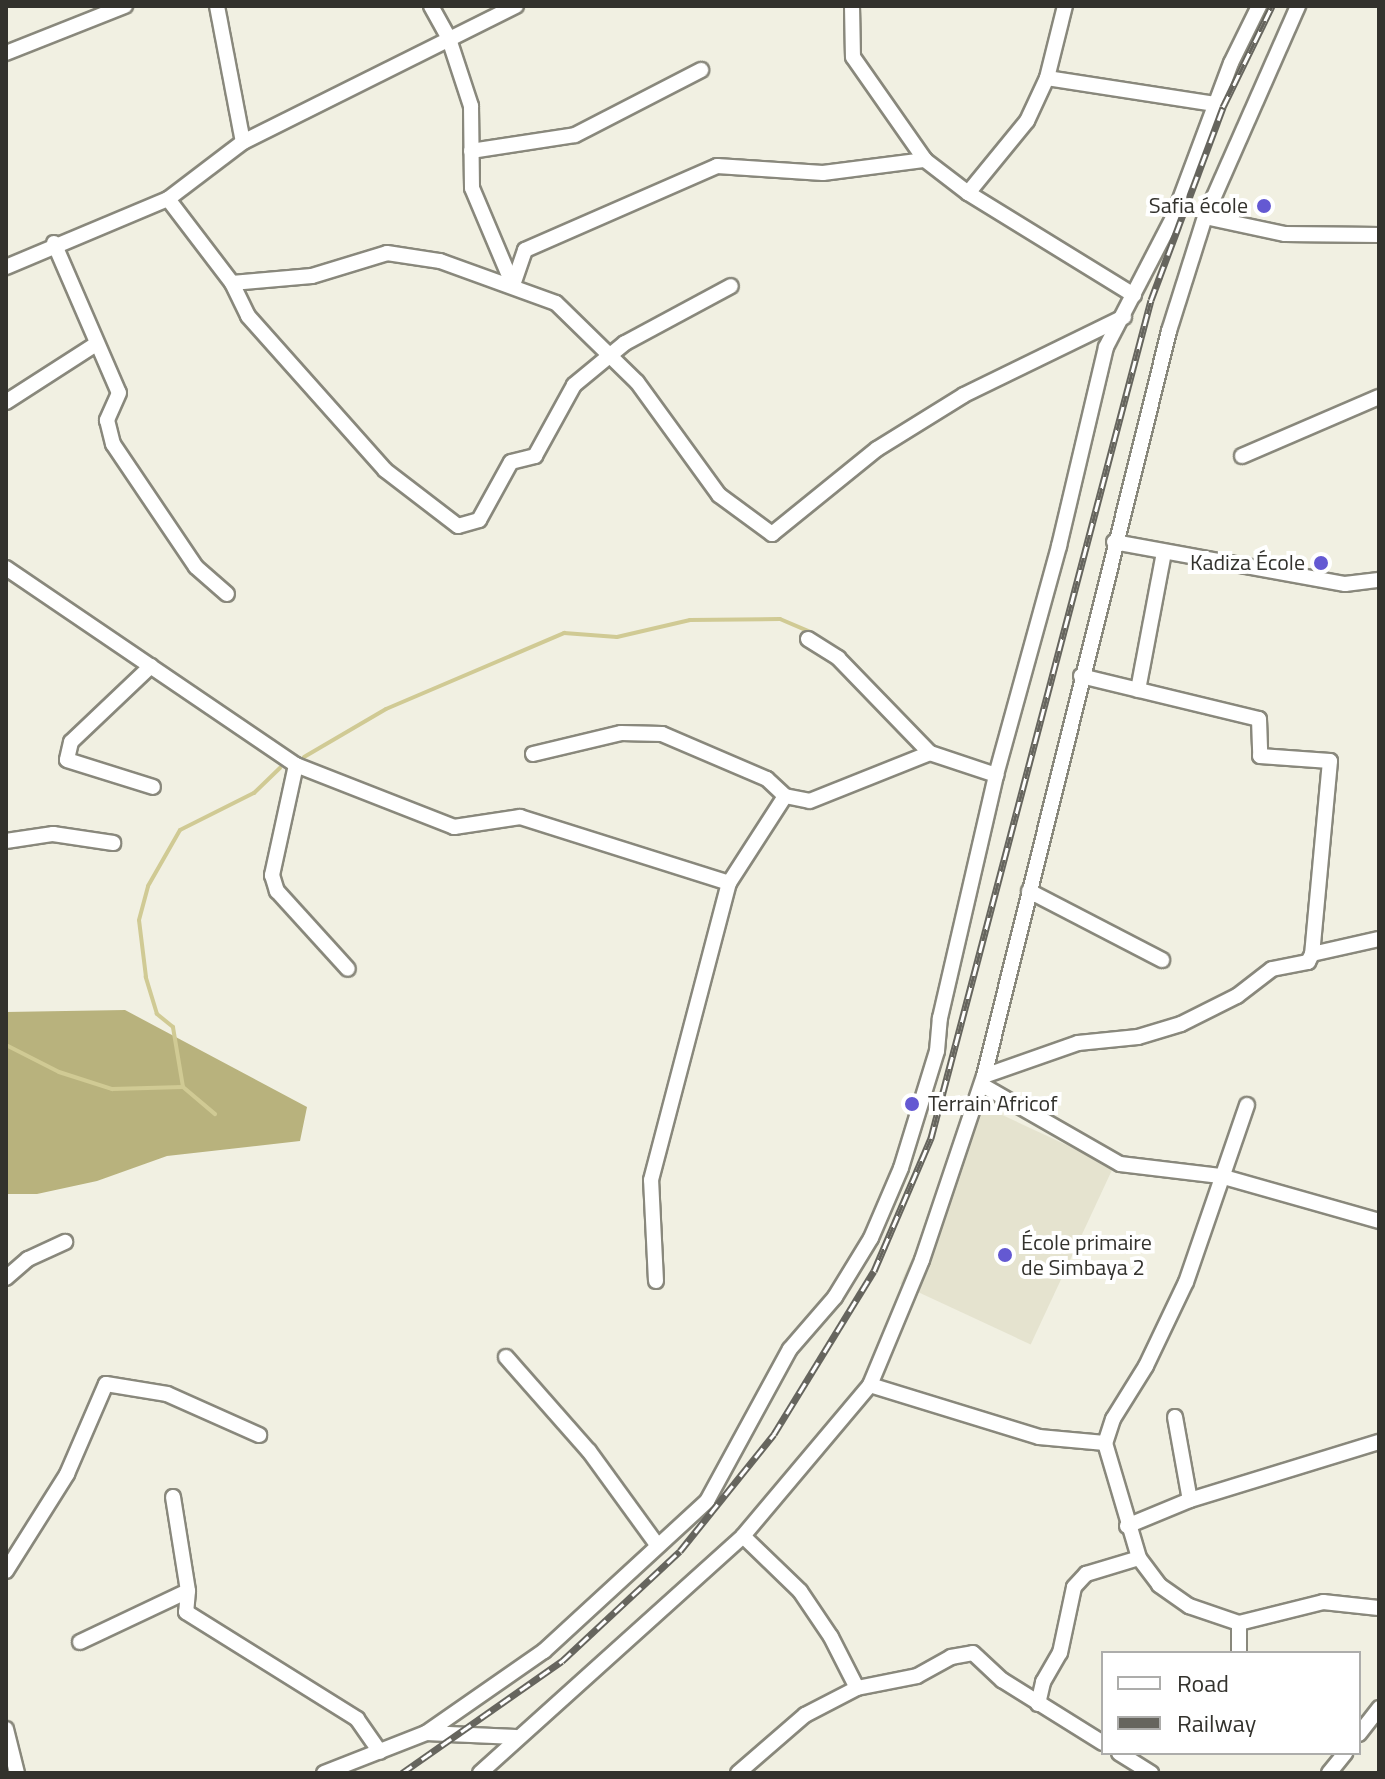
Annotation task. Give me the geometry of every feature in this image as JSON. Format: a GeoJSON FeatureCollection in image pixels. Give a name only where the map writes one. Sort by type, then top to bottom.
{"type":"FeatureCollection","features":[{"type":"Feature","properties":{"kind":"street"},"geometry":{"type":"LineString","coordinates":[[6,53],[125,6]]}},
{"type":"Feature","properties":{"kind":"street"},"geometry":{"type":"LineString","coordinates":[[217,6],[243,142]]}},
{"type":"Feature","properties":{"kind":"street"},"geometry":{"type":"LineString","coordinates":[[431,6],[449,39],[471,106],[472,188],[513,285]]}},
{"type":"Feature","properties":{"kind":"street"},"geometry":{"type":"LineString","coordinates":[[6,267],[54,243],[168,199],[243,142],[516,6]]}},
{"type":"Feature","properties":{"kind":"street"},"geometry":{"type":"LineString","coordinates":[[852,6],[853,57],[925,160],[968,193],[1134,295]]}},
{"type":"Feature","properties":{"kind":"street"},"geometry":{"type":"LineString","coordinates":[[968,193],[1027,121],[1047,78],[1065,6]]}},
{"type":"Feature","properties":{"kind":"street"},"geometry":{"type":"LineString","coordinates":[[324,1773],[426,1733],[544,1651],[707,1501],[790,1349],[835,1297],[887,1205],[937,1051],[940,1018],[996,775],[1059,546],[1106,347],[1125,317],[1173,218],[1215,104],[1259,6]]}},
{"type":"Feature","properties":{"kind":"street"},"geometry":{"type":"LineString","coordinates":[[480,1773],[516,1737],[672,1606],[743,1536],[870,1385],[922,1260],[983,1081],[1114,542],[1205,217],[1298,6]]}},
{"type":"Feature","properties":{"kind":"street"},"geometry":{"type":"LineString","coordinates":[[471,151],[575,135],[701,70]]}},
{"type":"Feature","properties":{"kind":"street"},"geometry":{"type":"LineString","coordinates":[[1047,78],[1215,104]]}},
{"type":"Feature","properties":{"kind":"street"},"geometry":{"type":"LineString","coordinates":[[513,285],[525,250],[717,166],[823,173],[925,160]]}},
{"type":"Feature","properties":{"kind":"street"},"geometry":{"type":"LineString","coordinates":[[168,199],[232,283],[248,316],[385,470],[458,526],[479,520],[511,462],[535,456],[574,385],[613,356],[625,343],[731,286]]}},
{"type":"Feature","properties":{"kind":"street"},"geometry":{"type":"LineString","coordinates":[[1205,217],[1285,234],[1379,235]]}},
{"type":"Feature","properties":{"kind":"street"},"geometry":{"type":"LineString","coordinates":[[54,243],[119,393],[107,420],[113,444],[196,567],[227,594]]}},
{"type":"Feature","properties":{"kind":"street"},"geometry":{"type":"LineString","coordinates":[[232,283],[312,276],[387,253],[440,261],[556,303],[613,356],[663,413],[696,470],[719,495],[772,534],[877,449],[964,395],[1125,317]]}},
{"type":"Feature","properties":{"kind":"street"},"geometry":{"type":"LineString","coordinates":[[6,402],[96,344]]}},
{"type":"Feature","properties":{"kind":"street"},"geometry":{"type":"LineString","coordinates":[[1242,456],[1379,397]]}},
{"type":"Feature","properties":{"kind":"street"},"geometry":{"type":"LineString","coordinates":[[1114,542],[1345,584],[1379,580]]}},
{"type":"Feature","properties":{"kind":"street"},"geometry":{"type":"LineString","coordinates":[[1138,690],[1164,552]]}},
{"type":"Feature","properties":{"kind":"street"},"geometry":{"type":"LineString","coordinates":[[6,568],[296,765],[454,827],[520,817],[729,883]]}},
{"type":"Feature","properties":{"kind":"street"},"geometry":{"type":"LineString","coordinates":[[808,639],[838,658],[930,753],[996,775]]}},
{"type":"Feature","properties":{"kind":"street"},"geometry":{"type":"LineString","coordinates":[[151,666],[71,742],[67,760],[153,787]]}},
{"type":"Feature","properties":{"kind":"street"},"geometry":{"type":"LineString","coordinates":[[983,1081],[1078,1043],[1138,1037],[1181,1024],[1237,996],[1272,969],[1308,962],[1312,954],[1330,761],[1260,756],[1259,719],[1081,676]]}},
{"type":"Feature","properties":{"kind":"street"},"geometry":{"type":"LineString","coordinates":[[533,754],[621,733],[662,734],[767,779],[785,796],[810,801],[930,753]]}},
{"type":"Feature","properties":{"kind":"street"},"geometry":{"type":"LineString","coordinates":[[296,765],[272,875],[277,891],[348,969]]}},
{"type":"Feature","properties":{"kind":"street"},"geometry":{"type":"LineString","coordinates":[[656,1281],[651,1180],[729,883],[785,796]]}},
{"type":"Feature","properties":{"kind":"street"},"geometry":{"type":"LineString","coordinates":[[6,841],[53,834],[113,843]]}},
{"type":"Feature","properties":{"kind":"street"},"geometry":{"type":"LineString","coordinates":[[1029,891],[1162,960]]}},
{"type":"Feature","properties":{"kind":"street"},"geometry":{"type":"LineString","coordinates":[[1312,954],[1379,939]]}},
{"type":"Feature","properties":{"kind":"street"},"geometry":{"type":"LineString","coordinates":[[983,1081],[1120,1164],[1220,1176],[1379,1221]]}},
{"type":"Feature","properties":{"kind":"street"},"geometry":{"type":"LineString","coordinates":[[1247,1105],[1186,1282],[1146,1366],[1113,1419],[1105,1443],[1127,1526],[1139,1558],[1159,1585],[1189,1606],[1239,1623],[1323,1602],[1379,1608]]}},
{"type":"Feature","properties":{"kind":"street"},"geometry":{"type":"LineString","coordinates":[[6,1278],[28,1259],[65,1242]]}},
{"type":"Feature","properties":{"kind":"street"},"geometry":{"type":"LineString","coordinates":[[506,1357],[589,1451],[658,1546]]}},
{"type":"Feature","properties":{"kind":"street"},"geometry":{"type":"LineString","coordinates":[[6,1571],[67,1474],[106,1384],[167,1394],[259,1435]]}},
{"type":"Feature","properties":{"kind":"street"},"geometry":{"type":"LineString","coordinates":[[870,1385],[1039,1437],[1105,1443]]}},
{"type":"Feature","properties":{"kind":"street"},"geometry":{"type":"LineString","coordinates":[[1175,1417],[1190,1500]]}},
{"type":"Feature","properties":{"kind":"street"},"geometry":{"type":"LineString","coordinates":[[1127,1526],[1190,1500],[1379,1442]]}},
{"type":"Feature","properties":{"kind":"street"},"geometry":{"type":"LineString","coordinates":[[173,1497],[188,1591],[186,1612],[357,1719],[380,1752]]}},
{"type":"Feature","properties":{"kind":"street"},"geometry":{"type":"LineString","coordinates":[[743,1536],[800,1591],[831,1637],[857,1688]]}},
{"type":"Feature","properties":{"kind":"street"},"geometry":{"type":"LineString","coordinates":[[1038,1704],[1043,1682],[1060,1653],[1074,1587],[1086,1574],[1139,1558]]}},
{"type":"Feature","properties":{"kind":"street"},"geometry":{"type":"LineString","coordinates":[[80,1642],[188,1591]]}},
{"type":"Feature","properties":{"kind":"street"},"geometry":{"type":"LineString","coordinates":[[1239,1623],[1239,1651]]}},
{"type":"Feature","properties":{"kind":"street"},"geometry":{"type":"LineString","coordinates":[[738,1773],[805,1715],[857,1688],[917,1676],[951,1657],[973,1653],[1038,1704],[1101,1742]]}},
{"type":"Feature","properties":{"kind":"street"},"geometry":{"type":"LineString","coordinates":[[1361,1731],[1379,1708]]}},
{"type":"Feature","properties":{"kind":"street"},"geometry":{"type":"LineString","coordinates":[[6,1729],[17,1773]]}},
{"type":"Feature","properties":{"kind":"street"},"geometry":{"type":"LineString","coordinates":[[426,1733],[516,1737]]}},
{"type":"Feature","properties":{"kind":"street"},"geometry":{"type":"LineString","coordinates":[[1122,1755],[1151,1773]]}},
{"type":"Feature","properties":{"kind":"street"},"geometry":{"type":"LineString","coordinates":[[1329,1773],[1343,1755]]}},
{"type":"Feature","properties":{"kind":"shaded area"},"geometry":{"type":"Polygon","coordinates":[[[125,1010],[307,1107],[300,1141],[167,1156],[97,1181],[37,1194],[6,1194],[6,1012],[125,1010]]]}},
{"type":"Feature","properties":{"kind":"shaded area","name":"École primaire de Simbaya 2"},"geometry":{"type":"Polygon","coordinates":[[[983,1106],[1114,1167],[1031,1344],[900,1284],[983,1106]]]}},
{"type":"Feature","properties":{"kind":"waterway"},"geometry":{"type":"LineString","coordinates":[[304,757],[386,709],[564,633],[617,637],[690,620],[780,619],[811,632]]}},
{"type":"Feature","properties":{"kind":"waterway"},"geometry":{"type":"LineString","coordinates":[[183,1087],[173,1027],[157,1014],[146,977],[139,920],[148,886],[180,830],[254,793],[280,768]]}},
{"type":"Feature","properties":{"kind":"waterway"},"geometry":{"type":"LineString","coordinates":[[6,1045],[59,1072],[112,1089],[183,1087],[215,1114]]}},
{"type":"Feature","properties":{"kind":"railway"},"geometry":{"type":"LineString","coordinates":[[402,1773],[562,1661],[680,1551],[774,1434],[874,1271],[931,1138],[1151,300],[1223,107],[1272,6]]}},
{"type":"Feature","properties":{"kind":"place","name":"Safia école"},"geometry":{"type":"Point","coordinates":[1264,206]}},
{"type":"Feature","properties":{"kind":"place","name":"Kadiza École"},"geometry":{"type":"Point","coordinates":[1321,563]}},
{"type":"Feature","properties":{"kind":"place","name":"Terrain Africof"},"geometry":{"type":"Point","coordinates":[912,1104]}},
{"type":"Feature","properties":{"kind":"place","name":"École primaire de Simbaya 2"},"geometry":{"type":"Point","coordinates":[1005,1255]}}]}
